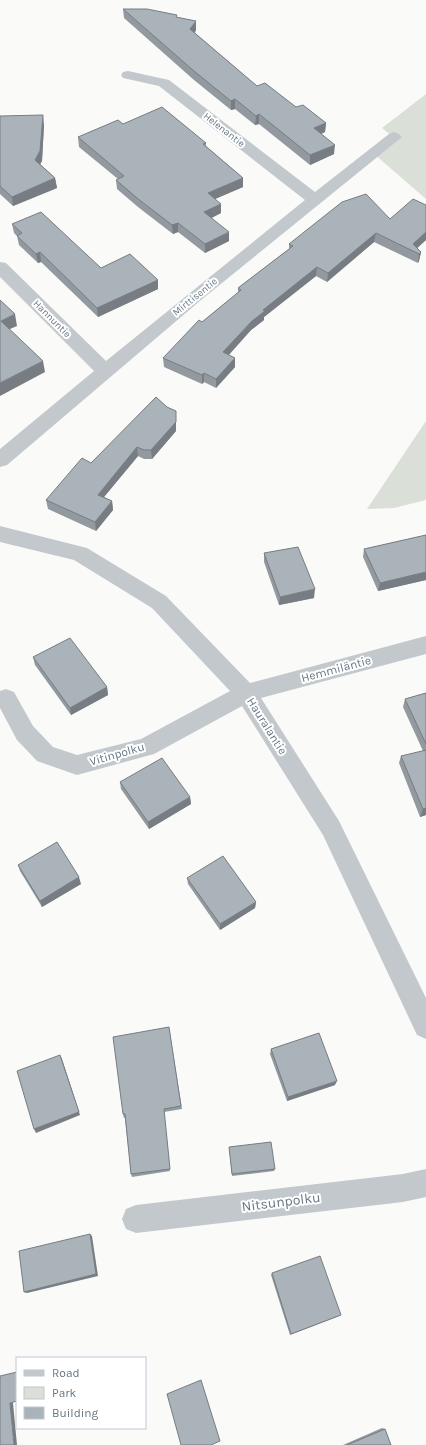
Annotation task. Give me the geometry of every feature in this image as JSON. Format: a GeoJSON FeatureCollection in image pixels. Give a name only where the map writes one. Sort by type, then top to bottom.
{"type":"FeatureCollection","features":[{"type":"Feature","properties":{"kind":"street","name":"Helenantie"},"geometry":{"type":"LineString","coordinates":[[128,75],[164,83],[314,199]]}},
{"type":"Feature","properties":{"kind":"street","name":"Mirttisentie"},"geometry":{"type":"LineString","coordinates":[[0,460],[104,371],[314,199],[394,137]]}},
{"type":"Feature","properties":{"kind":"street","name":"Hannuntie"},"geometry":{"type":"LineString","coordinates":[[0,267],[104,371]]}},
{"type":"Feature","properties":{"kind":"street","name":"Hauralantie"},"geometry":{"type":"LineString","coordinates":[[0,534],[80,554],[159,602],[246,693],[331,828],[426,1026]]}},
{"type":"Feature","properties":{"kind":"street","name":"Hemmiläntie"},"geometry":{"type":"LineString","coordinates":[[246,693],[426,645]]}},
{"type":"Feature","properties":{"kind":"street","name":"Vitinpolku"},"geometry":{"type":"LineString","coordinates":[[6,698],[25,733],[45,754],[77,765],[146,746],[246,693]]}},
{"type":"Feature","properties":{"kind":"street","name":"Nitsunpolku"},"geometry":{"type":"LineString","coordinates":[[136,1219],[403,1188],[426,1183]]}},
{"type":"Feature","properties":{"kind":"green space"},"geometry":{"type":"Polygon","coordinates":[[[426,94],[426,199],[373,153],[393,137],[382,128],[426,94]]]}},
{"type":"Feature","properties":{"kind":"green space"},"geometry":{"type":"Polygon","coordinates":[[[426,421],[426,500],[394,508],[367,509],[426,421]]]}},
{"type":"Feature","properties":{"kind":"building"},"geometry":{"type":"Polygon","coordinates":[[[123,9],[147,9],[177,15],[176,17],[196,21],[190,29],[257,86],[265,83],[296,107],[303,105],[326,123],[314,128],[335,145],[310,155],[259,114],[256,116],[235,99],[231,101],[123,9]]]}},
{"type":"Feature","properties":{"kind":"building"},"geometry":{"type":"Polygon","coordinates":[[[162,107],[206,143],[203,144],[243,178],[208,193],[221,204],[204,212],[229,232],[205,244],[178,223],[172,225],[137,198],[116,180],[124,176],[78,137],[118,120],[123,124],[162,107]]]}},
{"type":"Feature","properties":{"kind":"building"},"geometry":{"type":"Polygon","coordinates":[[[43,115],[40,151],[35,160],[55,178],[12,197],[0,186],[0,116],[43,115]]]}},
{"type":"Feature","properties":{"kind":"building"},"geometry":{"type":"Polygon","coordinates":[[[366,194],[390,219],[413,199],[426,205],[426,232],[413,244],[421,252],[419,254],[376,233],[328,273],[317,267],[263,310],[265,311],[252,321],[223,352],[235,358],[216,379],[204,373],[202,375],[163,358],[199,320],[202,322],[241,290],[238,288],[293,246],[289,244],[342,202],[366,194]]]}},
{"type":"Feature","properties":{"kind":"building"},"geometry":{"type":"Polygon","coordinates":[[[41,212],[101,268],[130,254],[158,280],[97,308],[40,252],[36,254],[17,236],[22,233],[12,224],[41,212]]]}},
{"type":"Feature","properties":{"kind":"building"},"geometry":{"type":"Polygon","coordinates":[[[0,300],[15,314],[1,321],[43,361],[0,383],[0,300]]]}},
{"type":"Feature","properties":{"kind":"building"},"geometry":{"type":"Polygon","coordinates":[[[156,397],[167,407],[176,411],[176,422],[151,450],[144,450],[137,447],[98,495],[112,501],[95,522],[46,500],[82,458],[91,463],[156,397]]]}},
{"type":"Feature","properties":{"kind":"building"},"geometry":{"type":"Polygon","coordinates":[[[426,535],[426,572],[380,583],[364,549],[426,535]]]}},
{"type":"Feature","properties":{"kind":"building"},"geometry":{"type":"Polygon","coordinates":[[[298,547],[315,589],[280,597],[264,553],[298,547]]]}},
{"type":"Feature","properties":{"kind":"building"},"geometry":{"type":"Polygon","coordinates":[[[70,638],[107,687],[70,708],[33,657],[70,638]]]}},
{"type":"Feature","properties":{"kind":"building"},"geometry":{"type":"Polygon","coordinates":[[[426,693],[426,744],[405,699],[426,693]]]}},
{"type":"Feature","properties":{"kind":"building"},"geometry":{"type":"Polygon","coordinates":[[[426,750],[426,808],[423,809],[401,756],[426,750]]]}},
{"type":"Feature","properties":{"kind":"building"},"geometry":{"type":"Polygon","coordinates":[[[162,758],[190,797],[148,822],[120,782],[162,758]]]}},
{"type":"Feature","properties":{"kind":"building"},"geometry":{"type":"Polygon","coordinates":[[[57,842],[79,877],[40,901],[18,865],[57,842]]]}},
{"type":"Feature","properties":{"kind":"building"},"geometry":{"type":"Polygon","coordinates":[[[223,856],[256,902],[220,924],[187,878],[223,856]]]}},
{"type":"Feature","properties":{"kind":"building"},"geometry":{"type":"Polygon","coordinates":[[[169,1027],[181,1106],[164,1109],[170,1169],[131,1174],[125,1114],[123,1114],[113,1037],[169,1027]]]}},
{"type":"Feature","properties":{"kind":"building"},"geometry":{"type":"Polygon","coordinates":[[[319,1033],[337,1081],[288,1097],[271,1049],[319,1033]]]}},
{"type":"Feature","properties":{"kind":"building"},"geometry":{"type":"Polygon","coordinates":[[[60,1055],[79,1112],[34,1129],[17,1071],[60,1055]]]}},
{"type":"Feature","properties":{"kind":"building"},"geometry":{"type":"Polygon","coordinates":[[[271,1142],[275,1169],[232,1174],[229,1147],[271,1142]]]}},
{"type":"Feature","properties":{"kind":"building"},"geometry":{"type":"Polygon","coordinates":[[[90,1234],[96,1274],[24,1292],[19,1251],[90,1234]]]}},
{"type":"Feature","properties":{"kind":"building"},"geometry":{"type":"Polygon","coordinates":[[[320,1256],[341,1315],[291,1334],[272,1273],[320,1256]]]}},
{"type":"Feature","properties":{"kind":"building"},"geometry":{"type":"Polygon","coordinates":[[[16,1372],[16,1401],[10,1403],[14,1445],[0,1445],[0,1376],[16,1372]]]}},
{"type":"Feature","properties":{"kind":"building"},"geometry":{"type":"Polygon","coordinates":[[[201,1380],[220,1441],[211,1445],[181,1445],[167,1394],[201,1380]]]}},
{"type":"Feature","properties":{"kind":"building"},"geometry":{"type":"Polygon","coordinates":[[[385,1429],[391,1445],[347,1445],[385,1429]]]}}]}
